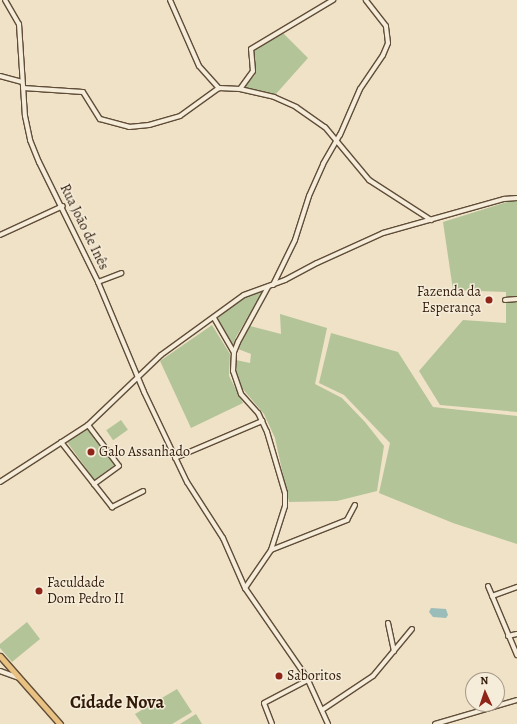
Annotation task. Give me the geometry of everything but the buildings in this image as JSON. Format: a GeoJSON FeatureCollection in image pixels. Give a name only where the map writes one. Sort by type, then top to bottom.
{"type":"FeatureCollection","features":[{"type":"Feature","properties":{"kind":"main road"},"geometry":{"type":"LineString","coordinates":[[0,656],[60,724]]}},
{"type":"Feature","properties":{"kind":"street","name":"Rua João de Inês"},"geometry":{"type":"LineString","coordinates":[[5,0],[19,24],[22,88],[30,140],[63,206],[98,282],[138,378],[187,482],[222,538],[245,588],[308,680],[328,724]]}},
{"type":"Feature","properties":{"kind":"street"},"geometry":{"type":"LineString","coordinates":[[170,0],[199,66],[220,88]]}},
{"type":"Feature","properties":{"kind":"street"},"geometry":{"type":"LineString","coordinates":[[240,89],[253,71],[252,49],[332,0]]}},
{"type":"Feature","properties":{"kind":"street"},"geometry":{"type":"LineString","coordinates":[[273,285],[295,240],[312,188],[360,89],[383,55],[388,43],[386,26],[366,0]]}},
{"type":"Feature","properties":{"kind":"street"},"geometry":{"type":"LineString","coordinates":[[0,76],[22,82]]}},
{"type":"Feature","properties":{"kind":"street"},"geometry":{"type":"LineString","coordinates":[[22,88],[83,92],[100,119],[129,127],[149,124],[180,116],[220,88],[240,89],[274,97],[296,107],[325,127],[369,180],[431,220]]}},
{"type":"Feature","properties":{"kind":"street"},"geometry":{"type":"LineString","coordinates":[[0,482],[88,424],[161,355],[214,318],[239,298],[273,285],[375,236],[504,199],[517,198]]}},
{"type":"Feature","properties":{"kind":"street"},"geometry":{"type":"LineString","coordinates":[[0,235],[63,206]]}},
{"type":"Feature","properties":{"kind":"street"},"geometry":{"type":"LineString","coordinates":[[98,282],[121,273]]}},
{"type":"Feature","properties":{"kind":"street"},"geometry":{"type":"LineString","coordinates":[[245,588],[271,550],[284,511],[285,498],[262,421],[238,389],[233,371],[234,352],[268,287]]}},
{"type":"Feature","properties":{"kind":"street"},"geometry":{"type":"LineString","coordinates":[[505,300],[517,299]]}},
{"type":"Feature","properties":{"kind":"street"},"geometry":{"type":"LineString","coordinates":[[214,318],[234,352]]}},
{"type":"Feature","properties":{"kind":"street"},"geometry":{"type":"LineString","coordinates":[[175,458],[262,421]]}},
{"type":"Feature","properties":{"kind":"street"},"geometry":{"type":"LineString","coordinates":[[88,424],[119,464],[117,469],[94,484]]}},
{"type":"Feature","properties":{"kind":"street"},"geometry":{"type":"LineString","coordinates":[[61,442],[110,506],[115,507],[143,491]]}},
{"type":"Feature","properties":{"kind":"street"},"geometry":{"type":"LineString","coordinates":[[271,550],[347,520],[355,505]]}},
{"type":"Feature","properties":{"kind":"street"},"geometry":{"type":"LineString","coordinates":[[488,586],[517,655]]}},
{"type":"Feature","properties":{"kind":"street"},"geometry":{"type":"LineString","coordinates":[[492,596],[517,587]]}},
{"type":"Feature","properties":{"kind":"street"},"geometry":{"type":"LineString","coordinates":[[388,623],[394,651]]}},
{"type":"Feature","properties":{"kind":"street"},"geometry":{"type":"LineString","coordinates":[[322,710],[373,676],[412,629]]}},
{"type":"Feature","properties":{"kind":"street"},"geometry":{"type":"LineString","coordinates":[[508,636],[517,634]]}},
{"type":"Feature","properties":{"kind":"street"},"geometry":{"type":"LineString","coordinates":[[0,671],[19,678]]}},
{"type":"Feature","properties":{"kind":"street"},"geometry":{"type":"LineString","coordinates":[[272,724],[264,703],[308,680]]}},
{"type":"Feature","properties":{"kind":"street"},"geometry":{"type":"LineString","coordinates":[[435,724],[517,700]]}},
{"type":"Feature","properties":{"kind":"green space"},"geometry":{"type":"Polygon","coordinates":[[[283,33],[308,58],[275,95],[244,87],[255,75],[254,50],[283,33]]]}},
{"type":"Feature","properties":{"kind":"green space"},"geometry":{"type":"Polygon","coordinates":[[[513,200],[517,201],[517,412],[440,405],[419,371],[463,320],[506,323],[506,292],[453,290],[443,222],[513,200]]]}},
{"type":"Feature","properties":{"kind":"green space"},"geometry":{"type":"Polygon","coordinates":[[[263,291],[236,337],[233,346],[217,319],[239,300],[263,291]]]}},
{"type":"Feature","properties":{"kind":"green space"},"geometry":{"type":"Polygon","coordinates":[[[280,314],[327,328],[315,384],[342,398],[365,422],[384,446],[377,491],[337,501],[289,502],[275,438],[264,414],[241,387],[236,370],[236,360],[250,363],[251,354],[238,349],[250,326],[281,334],[280,314]]]}},
{"type":"Feature","properties":{"kind":"green space"},"geometry":{"type":"Polygon","coordinates":[[[212,325],[230,354],[229,376],[243,403],[191,428],[160,361],[212,325]]]}},
{"type":"Feature","properties":{"kind":"green space"},"geometry":{"type":"Polygon","coordinates":[[[331,333],[398,352],[433,407],[517,416],[517,544],[453,523],[379,493],[390,443],[344,395],[319,383],[331,333]]]}},
{"type":"Feature","properties":{"kind":"green space"},"geometry":{"type":"Polygon","coordinates":[[[121,420],[128,430],[113,440],[106,430],[121,420]]]}},
{"type":"Feature","properties":{"kind":"green space","name":"Galo Assanhado"},"geometry":{"type":"Polygon","coordinates":[[[88,425],[116,464],[94,480],[66,441],[88,425]]]}},
{"type":"Feature","properties":{"kind":"green space"},"geometry":{"type":"Polygon","coordinates":[[[27,622],[40,639],[12,662],[0,648],[0,644],[27,622]]]}},
{"type":"Feature","properties":{"kind":"green space"},"geometry":{"type":"Polygon","coordinates":[[[177,689],[192,712],[172,724],[142,724],[135,714],[177,689]]]}},
{"type":"Feature","properties":{"kind":"green space"},"geometry":{"type":"Polygon","coordinates":[[[196,714],[202,724],[180,724],[196,714]]]}},
{"type":"Feature","properties":{"kind":"water"},"geometry":{"type":"Polygon","coordinates":[[[431,608],[446,609],[448,615],[446,618],[433,617],[429,612],[431,608]]]}},
{"type":"Feature","properties":{"kind":"place","name":"Fazenda da Esperança"},"geometry":{"type":"Point","coordinates":[489,300]}},
{"type":"Feature","properties":{"kind":"place","name":"Galo Assanhado"},"geometry":{"type":"Point","coordinates":[91,452]}},
{"type":"Feature","properties":{"kind":"place","name":"Faculdade Dom Pedro II"},"geometry":{"type":"Point","coordinates":[39,591]}},
{"type":"Feature","properties":{"kind":"place","name":"Saboritos"},"geometry":{"type":"Point","coordinates":[279,676]}},
{"type":"Feature","properties":{"kind":"district","name":"Cidade Nova"},"geometry":{"type":"Point","coordinates":[117,702]}}]}
